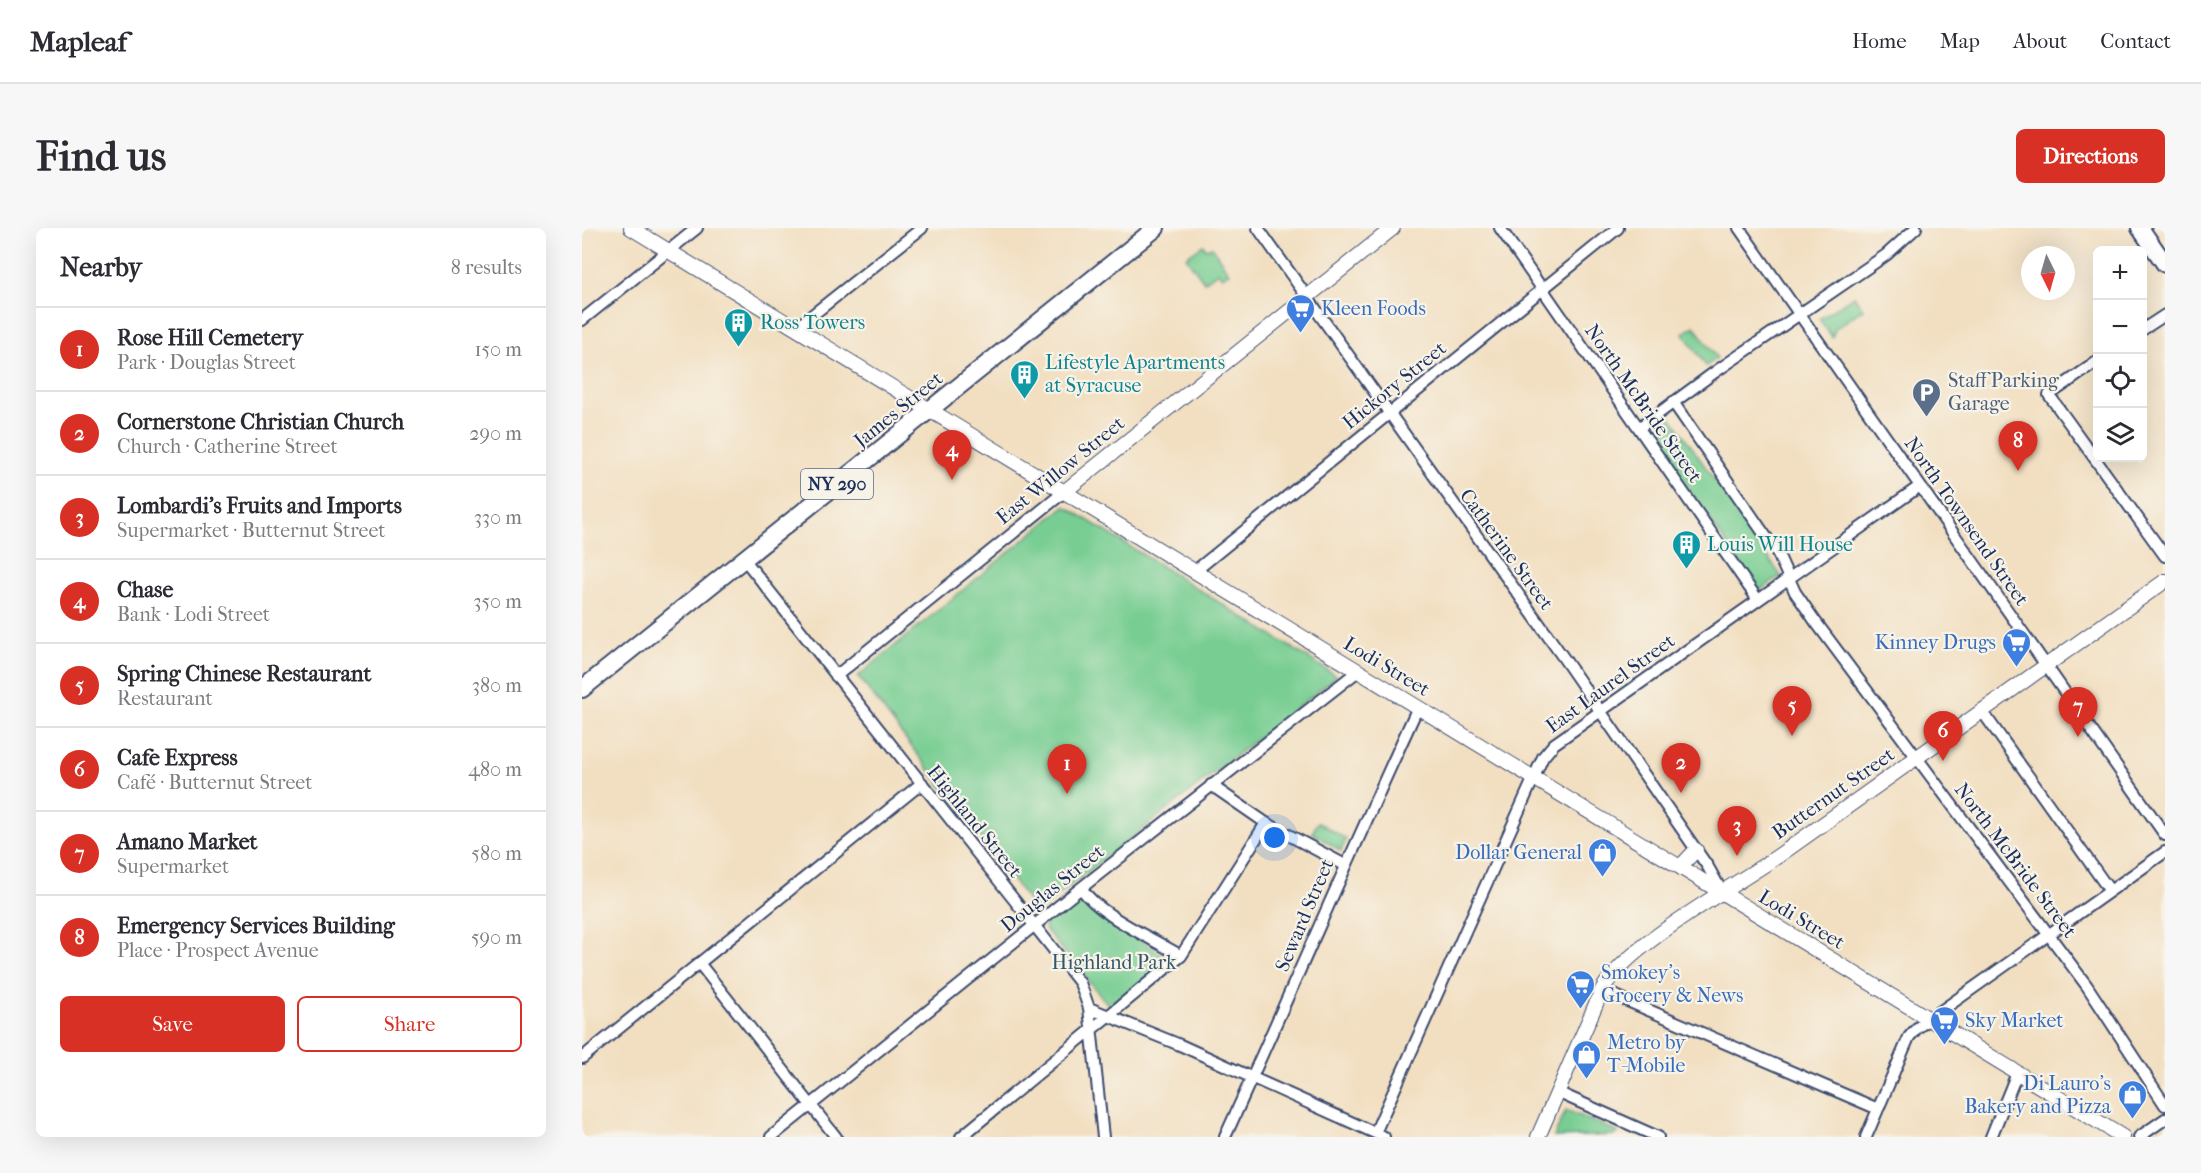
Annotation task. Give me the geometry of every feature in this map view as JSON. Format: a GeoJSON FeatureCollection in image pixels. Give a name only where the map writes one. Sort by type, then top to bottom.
{"type":"FeatureCollection","features":[{"type":"Feature","properties":{"kind":"main road","name":"James Street"},"geometry":{"type":"LineString","coordinates":[[582,689],[1156,228]]}},
{"type":"Feature","properties":{"kind":"main road"},"geometry":{"type":"LineString","coordinates":[[2140,228],[2165,264]]}},
{"type":"Feature","properties":{"kind":"street","name":"Lodi Street"},"geometry":{"type":"LineString","coordinates":[[631,228],[2123,1137]]}},
{"type":"Feature","properties":{"kind":"street"},"geometry":{"type":"LineString","coordinates":[[582,320],[697,228]]}},
{"type":"Feature","properties":{"kind":"street"},"geometry":{"type":"LineString","coordinates":[[796,328],[922,228]]}},
{"type":"Feature","properties":{"kind":"street","name":"Catherine Street"},"geometry":{"type":"LineString","coordinates":[[1258,228],[1600,710],[1696,850],[1722,893]]}},
{"type":"Feature","properties":{"kind":"street","name":"East Willow Street"},"geometry":{"type":"LineString","coordinates":[[836,676],[1394,228]]}},
{"type":"Feature","properties":{"kind":"street","name":"North McBride Street"},"geometry":{"type":"LineString","coordinates":[[1500,228],[1758,600]]}},
{"type":"Feature","properties":{"kind":"street","name":"Hickory Street"},"geometry":{"type":"LineString","coordinates":[[1195,571],[1618,228]]}},
{"type":"Feature","properties":{"kind":"street","name":"North Townsend Street"},"geometry":{"type":"LineString","coordinates":[[1739,228],[2165,835]]}},
{"type":"Feature","properties":{"kind":"street"},"geometry":{"type":"LineString","coordinates":[[1640,427],[1886,255],[1915,230]]}},
{"type":"Feature","properties":{"kind":"street"},"geometry":{"type":"LineString","coordinates":[[2147,327],[2165,315]]}},
{"type":"Feature","properties":{"kind":"street"},"geometry":{"type":"LineString","coordinates":[[2093,364],[2049,395],[2165,556]]}},
{"type":"Feature","properties":{"kind":"street","name":"North McBride Street"},"geometry":{"type":"LineString","coordinates":[[1673,402],[1778,554],[1789,579],[1815,621],[2049,934],[2165,1105]]}},
{"type":"Feature","properties":{"kind":"street","name":"East Laurel Street"},"geometry":{"type":"LineString","coordinates":[[1380,1135],[1543,757],[1554,744],[1600,710],[1920,486]]}},
{"type":"Feature","properties":{"kind":"street","name":"Highland Street"},"geometry":{"type":"LineString","coordinates":[[744,559],[1080,983],[1089,1008],[1103,1137]]}},
{"type":"Feature","properties":{"kind":"street","name":"Butternut Street"},"geometry":{"type":"LineString","coordinates":[[1538,1137],[1602,990],[1616,969],[2165,581]]}},
{"type":"Feature","properties":{"kind":"street","name":"Douglas Street"},"geometry":{"type":"LineString","coordinates":[[771,1137],[1081,888],[1358,671]]}},
{"type":"Feature","properties":{"kind":"street","name":"Seward Street"},"geometry":{"type":"LineString","coordinates":[[1225,1137],[1253,1078],[1345,865],[1418,707]]}},
{"type":"Feature","properties":{"kind":"street"},"geometry":{"type":"LineString","coordinates":[[1982,711],[2110,891]]}},
{"type":"Feature","properties":{"kind":"street"},"geometry":{"type":"LineString","coordinates":[[582,1058],[922,783]]}},
{"type":"Feature","properties":{"kind":"street"},"geometry":{"type":"LineString","coordinates":[[1211,785],[1266,823],[1345,865]]}},
{"type":"Feature","properties":{"kind":"street"},"geometry":{"type":"LineString","coordinates":[[961,1137],[1181,956],[1266,823]]}},
{"type":"Feature","properties":{"kind":"street"},"geometry":{"type":"LineString","coordinates":[[1680,867],[1696,850]]}},
{"type":"Feature","properties":{"kind":"street"},"geometry":{"type":"LineString","coordinates":[[1866,1137],[1909,1037],[1928,1019],[2165,852]]}},
{"type":"Feature","properties":{"kind":"street"},"geometry":{"type":"LineString","coordinates":[[1081,888],[1087,897],[1106,911],[1181,956]]}},
{"type":"Feature","properties":{"kind":"street"},"geometry":{"type":"LineString","coordinates":[[699,963],[836,1137]]}},
{"type":"Feature","properties":{"kind":"street"},"geometry":{"type":"LineString","coordinates":[[1602,990],[1878,1108]]}},
{"type":"Feature","properties":{"kind":"street"},"geometry":{"type":"LineString","coordinates":[[1089,1008],[1380,1135]]}},
{"type":"Feature","properties":{"kind":"street"},"geometry":{"type":"LineString","coordinates":[[1991,1137],[2017,1073]]}},
{"type":"Feature","properties":{"kind":"street"},"geometry":{"type":"LineString","coordinates":[[1557,1092],[1658,1137]]}},
{"type":"Feature","properties":{"kind":"street"},"geometry":{"type":"LineString","coordinates":[[2139,1137],[2165,1119]]}},
{"type":"Feature","properties":{"kind":"green space"},"geometry":{"type":"Polygon","coordinates":[[[1203,245],[1206,249],[1212,247],[1229,273],[1222,277],[1218,272],[1204,282],[1186,257],[1203,245]]]}},
{"type":"Feature","properties":{"kind":"green space"},"geometry":{"type":"Polygon","coordinates":[[[1854,296],[1863,309],[1836,328],[1832,337],[1819,319],[1854,296]]]}},
{"type":"Feature","properties":{"kind":"green space"},"geometry":{"type":"Polygon","coordinates":[[[1694,326],[1717,358],[1706,366],[1683,333],[1694,326]]]}},
{"type":"Feature","properties":{"kind":"green space"},"geometry":{"type":"Polygon","coordinates":[[[1671,417],[1781,576],[1759,591],[1649,432],[1671,417]]]}},
{"type":"Feature","properties":{"kind":"green space"},"geometry":{"type":"Polygon","coordinates":[[[1065,506],[1337,676],[1037,912],[858,676],[1065,506]]]}},
{"type":"Feature","properties":{"kind":"green space"},"geometry":{"type":"Polygon","coordinates":[[[1318,822],[1346,839],[1341,851],[1312,833],[1318,822]]]}},
{"type":"Feature","properties":{"kind":"green space","name":"Highland Park"},"geometry":{"type":"Polygon","coordinates":[[[1077,899],[1081,899],[1170,960],[1110,1007],[1045,929],[1044,925],[1077,899]]]}},
{"type":"Feature","properties":{"kind":"green space"},"geometry":{"type":"Polygon","coordinates":[[[1566,1110],[1618,1132],[1616,1135],[1554,1137],[1566,1110]]]}},
{"type":"Feature","properties":{"kind":"place","name":"Kleen Foods"},"geometry":{"type":"Point","coordinates":[1300,334]}},
{"type":"Feature","properties":{"kind":"place","name":"Ross Towers"},"geometry":{"type":"Point","coordinates":[739,348]}},
{"type":"Feature","properties":{"kind":"place","name":"Lifestyle Apartments at Syracuse"},"geometry":{"type":"Point","coordinates":[1024,400]}},
{"type":"Feature","properties":{"kind":"place","name":"Staff Parking Garage"},"geometry":{"type":"Point","coordinates":[1927,418]}},
{"type":"Feature","properties":{"kind":"place","name":"Emergency Services Building"},"geometry":{"type":"Point","coordinates":[2018,471]}},
{"type":"Feature","properties":{"kind":"place","name":"Chase"},"geometry":{"type":"Point","coordinates":[952,480]}},
{"type":"Feature","properties":{"kind":"place","name":"Louis Will House"},"geometry":{"type":"Point","coordinates":[1686,570]}},
{"type":"Feature","properties":{"kind":"place","name":"Kinney Drugs"},"geometry":{"type":"Point","coordinates":[2017,668]}},
{"type":"Feature","properties":{"kind":"place","name":"Spring Chinese Restaurant"},"geometry":{"type":"Point","coordinates":[1792,736]}},
{"type":"Feature","properties":{"kind":"place","name":"Amano Market"},"geometry":{"type":"Point","coordinates":[2078,737]}},
{"type":"Feature","properties":{"kind":"place","name":"Cafe Express"},"geometry":{"type":"Point","coordinates":[1943,761]}},
{"type":"Feature","properties":{"kind":"place","name":"Cornerstone Christian Church"},"geometry":{"type":"Point","coordinates":[1681,793]}},
{"type":"Feature","properties":{"kind":"place","name":"Rose Hill Cemetery"},"geometry":{"type":"Point","coordinates":[1067,794]}},
{"type":"Feature","properties":{"kind":"place","name":"Lombardi's Fruits and Imports"},"geometry":{"type":"Point","coordinates":[1737,856]}},
{"type":"Feature","properties":{"kind":"place","name":"Dollar General"},"geometry":{"type":"Point","coordinates":[1603,878]}},
{"type":"Feature","properties":{"kind":"place","name":"Smokey's Grocery & News"},"geometry":{"type":"Point","coordinates":[1580,1010]}},
{"type":"Feature","properties":{"kind":"place","name":"Sky Market"},"geometry":{"type":"Point","coordinates":[1944,1046]}},
{"type":"Feature","properties":{"kind":"place","name":"Metro by T-Mobile"},"geometry":{"type":"Point","coordinates":[1586,1080]}},
{"type":"Feature","properties":{"kind":"place","name":"Di Lauro's Bakery and Pizza"},"geometry":{"type":"Point","coordinates":[2132,1120]}}]}
